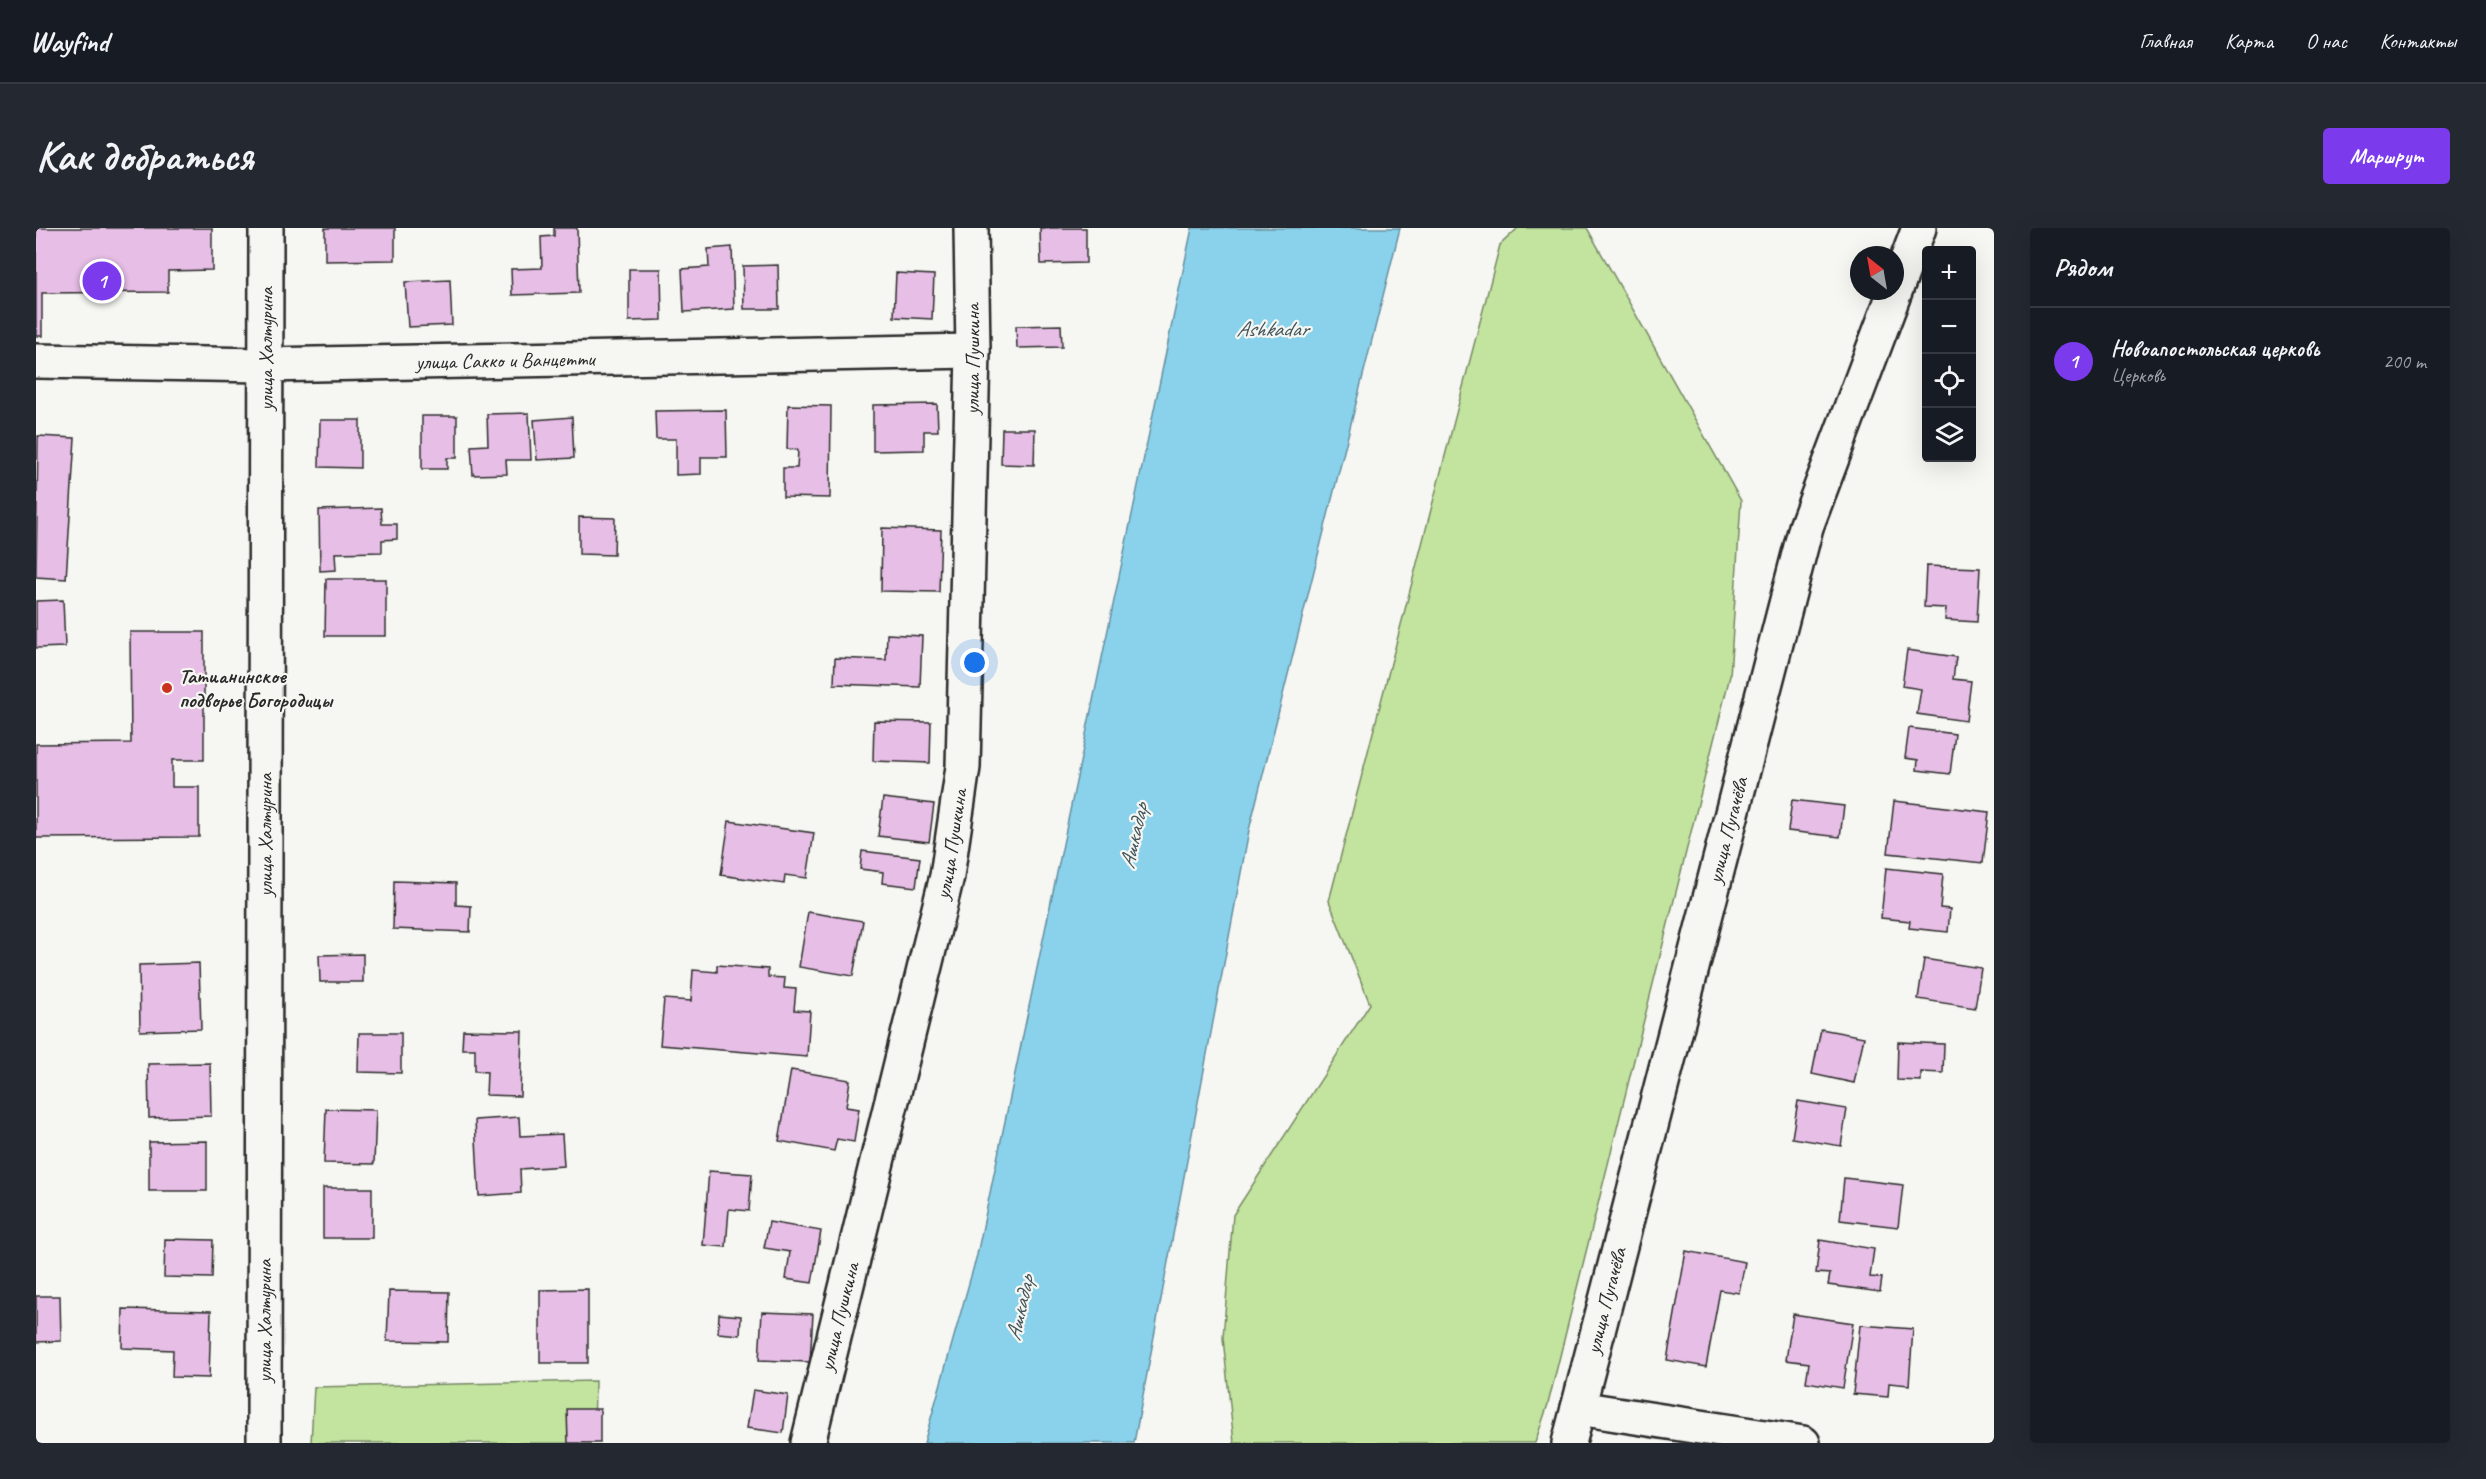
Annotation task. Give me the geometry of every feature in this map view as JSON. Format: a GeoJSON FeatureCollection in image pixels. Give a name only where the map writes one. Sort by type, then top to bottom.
{"type":"FeatureCollection","features":[{"type":"Feature","properties":{"kind":"street","name":"улица Халтурина"},"geometry":{"type":"LineString","coordinates":[[264,1443],[266,228]]}},
{"type":"Feature","properties":{"kind":"street","name":"улица Пушкина"},"geometry":{"type":"LineString","coordinates":[[808,1443],[950,854],[963,767],[973,351],[971,228]]}},
{"type":"Feature","properties":{"kind":"street","name":"улица Пугачёва"},"geometry":{"type":"LineString","coordinates":[[1569,1443],[1806,528],[1919,228]]}},
{"type":"Feature","properties":{"kind":"street","name":"улица Сакко и Ванцетти"},"geometry":{"type":"LineString","coordinates":[[36,362],[265,365],[973,351]]}},
{"type":"Feature","properties":{"kind":"street"},"geometry":{"type":"LineString","coordinates":[[1578,1408],[1803,1443]]}},
{"type":"Feature","properties":{"kind":"green space"},"geometry":{"type":"Polygon","coordinates":[[[1518,228],[1587,228],[1741,501],[1730,676],[1548,1404],[1535,1443],[1234,1443],[1223,1338],[1233,1215],[1370,1004],[1329,901],[1500,245],[1518,228]]]}},
{"type":"Feature","properties":{"kind":"green space"},"geometry":{"type":"Polygon","coordinates":[[[595,1381],[594,1443],[311,1443],[314,1387],[595,1381]]]}},
{"type":"Feature","properties":{"kind":"water","name":"Ashkadar"},"geometry":{"type":"Polygon","coordinates":[[[1192,228],[1400,228],[1249,830],[1134,1443],[924,1443],[977,1255],[1192,228]]]}},
{"type":"Feature","properties":{"kind":"building"},"geometry":{"type":"Polygon","coordinates":[[[36,228],[212,228],[212,270],[168,271],[168,292],[42,293],[42,336],[36,336],[36,228]]]}},
{"type":"Feature","properties":{"kind":"building"},"geometry":{"type":"Polygon","coordinates":[[[325,228],[395,228],[395,260],[325,261],[325,228]]]}},
{"type":"Feature","properties":{"kind":"building"},"geometry":{"type":"Polygon","coordinates":[[[554,228],[577,228],[579,293],[512,295],[511,269],[542,268],[541,237],[554,236],[554,228]]]}},
{"type":"Feature","properties":{"kind":"building"},"geometry":{"type":"Polygon","coordinates":[[[1040,228],[1086,228],[1086,263],[1041,264],[1040,228]]]}},
{"type":"Feature","properties":{"kind":"building"},"geometry":{"type":"Polygon","coordinates":[[[732,247],[734,309],[684,312],[682,269],[709,267],[708,249],[732,247]]]}},
{"type":"Feature","properties":{"kind":"building"},"geometry":{"type":"Polygon","coordinates":[[[778,265],[779,309],[744,309],[743,266],[778,265]]]}},
{"type":"Feature","properties":{"kind":"building"},"geometry":{"type":"Polygon","coordinates":[[[629,269],[661,269],[662,320],[629,321],[629,269]]]}},
{"type":"Feature","properties":{"kind":"building"},"geometry":{"type":"Polygon","coordinates":[[[896,273],[934,275],[932,319],[894,317],[896,273]]]}},
{"type":"Feature","properties":{"kind":"building"},"geometry":{"type":"Polygon","coordinates":[[[450,280],[452,325],[408,327],[405,282],[450,280]]]}},
{"type":"Feature","properties":{"kind":"building"},"geometry":{"type":"Polygon","coordinates":[[[1061,325],[1062,347],[1017,348],[1016,326],[1061,325]]]}},
{"type":"Feature","properties":{"kind":"building"},"geometry":{"type":"Polygon","coordinates":[[[937,404],[938,431],[924,431],[924,450],[873,451],[873,405],[937,404]]]}},
{"type":"Feature","properties":{"kind":"building"},"geometry":{"type":"Polygon","coordinates":[[[788,405],[831,406],[830,498],[783,497],[783,468],[797,468],[798,450],[787,449],[788,405]]]}},
{"type":"Feature","properties":{"kind":"building"},"geometry":{"type":"Polygon","coordinates":[[[726,410],[727,457],[701,457],[701,474],[676,475],[676,439],[656,439],[655,411],[726,410]]]}},
{"type":"Feature","properties":{"kind":"building"},"geometry":{"type":"Polygon","coordinates":[[[529,413],[531,460],[506,460],[507,474],[473,475],[471,446],[488,445],[487,414],[529,413]]]}},
{"type":"Feature","properties":{"kind":"building"},"geometry":{"type":"Polygon","coordinates":[[[422,416],[457,416],[457,458],[447,458],[447,469],[422,469],[422,416]]]}},
{"type":"Feature","properties":{"kind":"building"},"geometry":{"type":"Polygon","coordinates":[[[572,417],[574,458],[537,460],[534,420],[572,417]]]}},
{"type":"Feature","properties":{"kind":"building"},"geometry":{"type":"Polygon","coordinates":[[[320,420],[360,420],[360,468],[319,467],[320,420]]]}},
{"type":"Feature","properties":{"kind":"building"},"geometry":{"type":"Polygon","coordinates":[[[1002,429],[1035,429],[1034,465],[1001,464],[1002,429]]]}},
{"type":"Feature","properties":{"kind":"building"},"geometry":{"type":"Polygon","coordinates":[[[38,436],[75,438],[66,579],[36,577],[38,436]]]}},
{"type":"Feature","properties":{"kind":"building"},"geometry":{"type":"Polygon","coordinates":[[[381,508],[382,524],[397,524],[397,539],[382,540],[382,552],[335,553],[336,570],[320,571],[319,510],[381,508]]]}},
{"type":"Feature","properties":{"kind":"building"},"geometry":{"type":"Polygon","coordinates":[[[579,517],[615,518],[614,555],[579,554],[579,517]]]}},
{"type":"Feature","properties":{"kind":"building"},"geometry":{"type":"Polygon","coordinates":[[[882,528],[941,530],[939,592],[881,591],[882,528]]]}},
{"type":"Feature","properties":{"kind":"building"},"geometry":{"type":"Polygon","coordinates":[[[1926,566],[1980,568],[1977,622],[1945,620],[1946,608],[1924,607],[1926,566]]]}},
{"type":"Feature","properties":{"kind":"building"},"geometry":{"type":"Polygon","coordinates":[[[326,579],[386,579],[386,636],[325,636],[326,579]]]}},
{"type":"Feature","properties":{"kind":"building"},"geometry":{"type":"Polygon","coordinates":[[[63,600],[65,647],[36,648],[36,601],[63,600]]]}},
{"type":"Feature","properties":{"kind":"building","name":"Татианинское подворье Богородицы"},"geometry":{"type":"Polygon","coordinates":[[[130,632],[204,632],[204,760],[172,760],[172,787],[199,787],[199,837],[36,838],[36,744],[131,743],[130,632]]]}},
{"type":"Feature","properties":{"kind":"building"},"geometry":{"type":"Polygon","coordinates":[[[887,634],[922,636],[920,687],[834,684],[835,658],[886,660],[887,634]]]}},
{"type":"Feature","properties":{"kind":"building"},"geometry":{"type":"Polygon","coordinates":[[[1907,650],[1956,657],[1953,679],[1971,681],[1966,721],[1917,714],[1921,689],[1902,686],[1907,650]]]}},
{"type":"Feature","properties":{"kind":"building"},"geometry":{"type":"Polygon","coordinates":[[[874,721],[931,722],[930,763],[873,761],[874,721]]]}},
{"type":"Feature","properties":{"kind":"building"},"geometry":{"type":"Polygon","coordinates":[[[1909,728],[1955,734],[1950,774],[1917,770],[1918,760],[1905,758],[1909,728]]]}},
{"type":"Feature","properties":{"kind":"building"},"geometry":{"type":"Polygon","coordinates":[[[883,798],[934,804],[929,842],[878,836],[883,798]]]}},
{"type":"Feature","properties":{"kind":"building"},"geometry":{"type":"Polygon","coordinates":[[[1792,800],[1844,806],[1840,837],[1788,831],[1792,800]]]}},
{"type":"Feature","properties":{"kind":"building"},"geometry":{"type":"Polygon","coordinates":[[[1894,801],[1989,812],[1983,863],[1888,853],[1894,801]]]}},
{"type":"Feature","properties":{"kind":"building"},"geometry":{"type":"Polygon","coordinates":[[[729,821],[814,833],[807,878],[785,875],[784,884],[721,875],[729,821]]]}},
{"type":"Feature","properties":{"kind":"building"},"geometry":{"type":"Polygon","coordinates":[[[862,851],[920,858],[916,887],[882,883],[883,872],[860,869],[862,851]]]}},
{"type":"Feature","properties":{"kind":"building"},"geometry":{"type":"Polygon","coordinates":[[[1886,868],[1943,874],[1940,908],[1950,909],[1948,932],[1909,928],[1910,921],[1881,918],[1886,868]]]}},
{"type":"Feature","properties":{"kind":"building"},"geometry":{"type":"Polygon","coordinates":[[[394,881],[456,883],[456,905],[471,906],[470,932],[393,929],[394,881]]]}},
{"type":"Feature","properties":{"kind":"building"},"geometry":{"type":"Polygon","coordinates":[[[808,912],[863,921],[853,976],[799,967],[808,912]]]}},
{"type":"Feature","properties":{"kind":"building"},"geometry":{"type":"Polygon","coordinates":[[[363,954],[363,982],[320,982],[319,955],[363,954]]]}},
{"type":"Feature","properties":{"kind":"building"},"geometry":{"type":"Polygon","coordinates":[[[1924,959],[1981,968],[1975,1008],[1918,999],[1924,959]]]}},
{"type":"Feature","properties":{"kind":"building"},"geometry":{"type":"Polygon","coordinates":[[[199,963],[201,1029],[140,1031],[139,965],[199,963]]]}},
{"type":"Feature","properties":{"kind":"building"},"geometry":{"type":"Polygon","coordinates":[[[717,965],[768,969],[768,977],[785,978],[784,988],[796,989],[794,1010],[810,1011],[807,1057],[660,1045],[664,999],[691,1001],[693,970],[717,972],[717,965]]]}},
{"type":"Feature","properties":{"kind":"building"},"geometry":{"type":"Polygon","coordinates":[[[1821,1029],[1864,1037],[1854,1083],[1812,1074],[1821,1029]]]}},
{"type":"Feature","properties":{"kind":"building"},"geometry":{"type":"Polygon","coordinates":[[[463,1030],[522,1031],[520,1096],[486,1095],[487,1072],[475,1071],[475,1049],[462,1049],[463,1030]]]}},
{"type":"Feature","properties":{"kind":"building"},"geometry":{"type":"Polygon","coordinates":[[[359,1033],[401,1033],[401,1073],[358,1072],[359,1033]]]}},
{"type":"Feature","properties":{"kind":"building"},"geometry":{"type":"Polygon","coordinates":[[[1898,1042],[1944,1044],[1943,1073],[1921,1072],[1921,1081],[1897,1080],[1898,1042]]]}},
{"type":"Feature","properties":{"kind":"building"},"geometry":{"type":"Polygon","coordinates":[[[210,1063],[211,1116],[149,1118],[148,1064],[210,1063]]]}},
{"type":"Feature","properties":{"kind":"building"},"geometry":{"type":"Polygon","coordinates":[[[791,1070],[850,1080],[846,1107],[859,1109],[854,1142],[837,1139],[834,1151],[779,1141],[791,1070]]]}},
{"type":"Feature","properties":{"kind":"building"},"geometry":{"type":"Polygon","coordinates":[[[1798,1101],[1847,1109],[1841,1146],[1792,1138],[1798,1101]]]}},
{"type":"Feature","properties":{"kind":"building"},"geometry":{"type":"Polygon","coordinates":[[[326,1109],[376,1110],[374,1164],[324,1163],[326,1109]]]}},
{"type":"Feature","properties":{"kind":"building"},"geometry":{"type":"Polygon","coordinates":[[[519,1117],[520,1136],[562,1134],[564,1166],[520,1169],[521,1193],[479,1196],[475,1120],[519,1117]]]}},
{"type":"Feature","properties":{"kind":"building"},"geometry":{"type":"Polygon","coordinates":[[[207,1141],[207,1191],[149,1191],[149,1142],[207,1141]]]}},
{"type":"Feature","properties":{"kind":"building"},"geometry":{"type":"Polygon","coordinates":[[[709,1171],[752,1174],[749,1211],[729,1209],[726,1247],[703,1245],[709,1171]]]}},
{"type":"Feature","properties":{"kind":"building"},"geometry":{"type":"Polygon","coordinates":[[[1844,1178],[1903,1185],[1898,1227],[1840,1220],[1844,1178]]]}},
{"type":"Feature","properties":{"kind":"building"},"geometry":{"type":"Polygon","coordinates":[[[323,1188],[372,1188],[372,1238],[323,1238],[323,1188]]]}},
{"type":"Feature","properties":{"kind":"building"},"geometry":{"type":"Polygon","coordinates":[[[769,1222],[821,1231],[812,1283],[786,1279],[790,1252],[764,1248],[769,1222]]]}},
{"type":"Feature","properties":{"kind":"building"},"geometry":{"type":"Polygon","coordinates":[[[165,1239],[213,1240],[212,1278],[164,1277],[165,1239]]]}},
{"type":"Feature","properties":{"kind":"building"},"geometry":{"type":"Polygon","coordinates":[[[1820,1240],[1874,1249],[1870,1277],[1882,1278],[1880,1292],[1828,1285],[1830,1274],[1816,1273],[1820,1240]]]}},
{"type":"Feature","properties":{"kind":"building"},"geometry":{"type":"Polygon","coordinates":[[[1686,1251],[1745,1262],[1739,1293],[1720,1290],[1706,1367],[1667,1360],[1686,1251]]]}},
{"type":"Feature","properties":{"kind":"building"},"geometry":{"type":"Polygon","coordinates":[[[588,1289],[588,1363],[540,1363],[540,1290],[588,1289]]]}},
{"type":"Feature","properties":{"kind":"building"},"geometry":{"type":"Polygon","coordinates":[[[389,1291],[449,1292],[448,1342],[387,1341],[389,1291]]]}},
{"type":"Feature","properties":{"kind":"building"},"geometry":{"type":"Polygon","coordinates":[[[36,1296],[60,1296],[61,1341],[36,1342],[36,1296]]]}},
{"type":"Feature","properties":{"kind":"building"},"geometry":{"type":"Polygon","coordinates":[[[123,1309],[211,1311],[209,1378],[172,1377],[173,1350],[122,1348],[123,1309]]]}},
{"type":"Feature","properties":{"kind":"building"},"geometry":{"type":"Polygon","coordinates":[[[762,1312],[813,1314],[810,1362],[759,1360],[762,1312]]]}},
{"type":"Feature","properties":{"kind":"building"},"geometry":{"type":"Polygon","coordinates":[[[719,1314],[741,1316],[740,1335],[718,1333],[719,1314]]]}},
{"type":"Feature","properties":{"kind":"building"},"geometry":{"type":"Polygon","coordinates":[[[1793,1314],[1853,1323],[1843,1388],[1806,1382],[1809,1363],[1786,1360],[1793,1314]]]}},
{"type":"Feature","properties":{"kind":"building"},"geometry":{"type":"Polygon","coordinates":[[[1860,1325],[1913,1329],[1909,1385],[1889,1383],[1888,1397],[1853,1394],[1860,1325]]]}},
{"type":"Feature","properties":{"kind":"building"},"geometry":{"type":"Polygon","coordinates":[[[753,1390],[788,1395],[783,1433],[747,1428],[753,1390]]]}},
{"type":"Feature","properties":{"kind":"building"},"geometry":{"type":"Polygon","coordinates":[[[567,1409],[600,1409],[600,1443],[568,1443],[567,1409]]]}},
{"type":"Feature","properties":{"kind":"place","name":"Новоапостольская церковь"},"geometry":{"type":"Point","coordinates":[102,281]}},
{"type":"Feature","properties":{"kind":"place","name":"Татианинское подворье Богородицы"},"geometry":{"type":"Point","coordinates":[167,688]}},
{"type":"Feature","properties":{"kind":"water label","name":"Ашкадар"},"geometry":{"type":"Point","coordinates":[1134,836]}},
{"type":"Feature","properties":{"kind":"water label","name":"Ашкадар"},"geometry":{"type":"Point","coordinates":[1020,1308]}}]}
